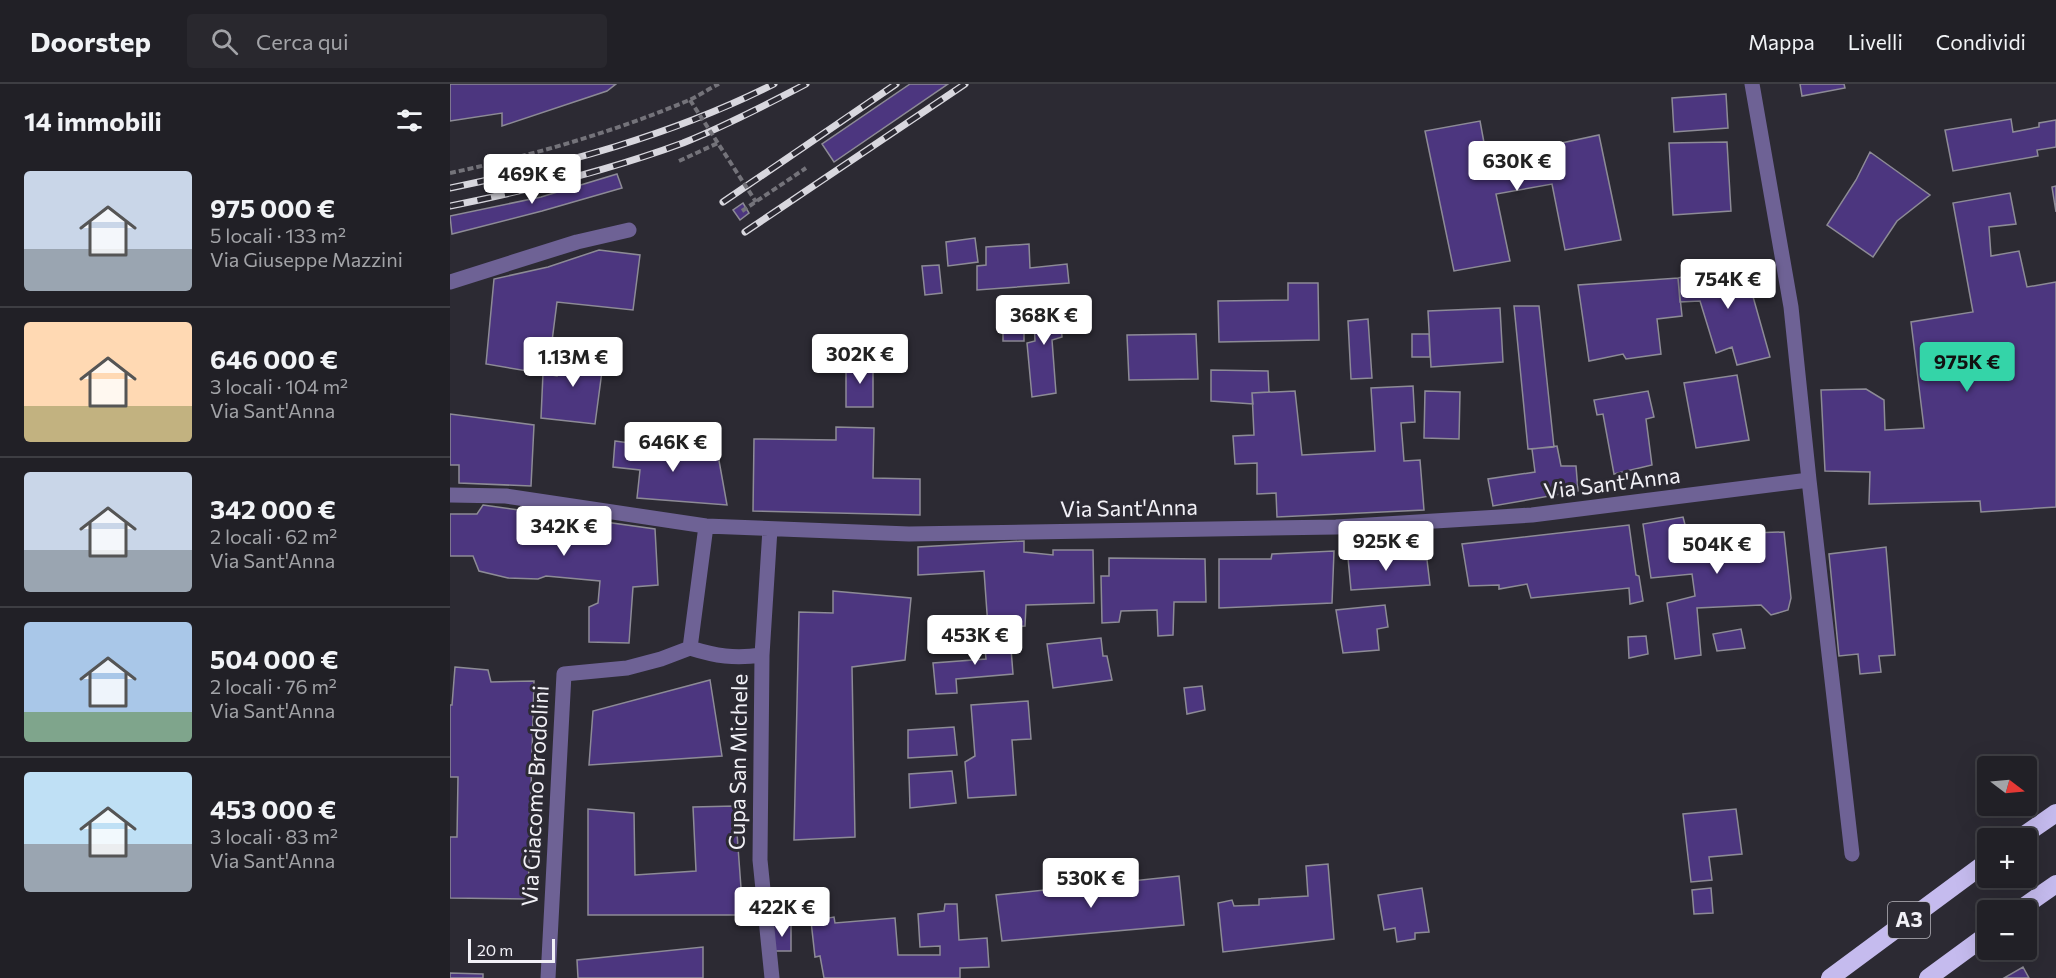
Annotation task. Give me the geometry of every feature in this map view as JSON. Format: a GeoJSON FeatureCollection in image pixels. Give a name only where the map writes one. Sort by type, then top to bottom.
{"type":"FeatureCollection","features":[{"type":"Feature","properties":{"kind":"highway"},"geometry":{"type":"LineString","coordinates":[[2034,828],[2056,813]]}},
{"type":"Feature","properties":{"kind":"highway","name":"A3"},"geometry":{"type":"LineString","coordinates":[[1830,978],[1977,869]]}},
{"type":"Feature","properties":{"kind":"highway"},"geometry":{"type":"LineString","coordinates":[[2033,900],[2056,884]]}},
{"type":"Feature","properties":{"kind":"highway","name":"A3"},"geometry":{"type":"LineString","coordinates":[[1928,978],[1977,942]]}},
{"type":"Feature","properties":{"kind":"street"},"geometry":{"type":"LineString","coordinates":[[1752,84],[1791,307],[1852,854]]}},
{"type":"Feature","properties":{"kind":"street"},"geometry":{"type":"LineString","coordinates":[[450,282],[577,242],[629,230]]}},
{"type":"Feature","properties":{"kind":"street","name":"Via Sant'Anna"},"geometry":{"type":"LineString","coordinates":[[450,495],[506,496],[706,526],[909,534],[1336,527],[1532,515],[1809,480]]}},
{"type":"Feature","properties":{"kind":"street"},"geometry":{"type":"LineString","coordinates":[[706,526],[690,648],[713,655],[740,658],[762,655]]}},
{"type":"Feature","properties":{"kind":"street","name":"Cupa San Michele"},"geometry":{"type":"LineString","coordinates":[[770,529],[762,655],[760,860],[772,978]]}},
{"type":"Feature","properties":{"kind":"street","name":"Via Giacomo Brodolini"},"geometry":{"type":"LineString","coordinates":[[548,978],[564,674],[627,668],[690,648]]}},
{"type":"Feature","properties":{"kind":"path"},"geometry":{"type":"LineString","coordinates":[[450,172],[536,152],[598,133],[690,100],[695,95],[719,84]]}},
{"type":"Feature","properties":{"kind":"path"},"geometry":{"type":"LineString","coordinates":[[690,100],[756,202]]}},
{"type":"Feature","properties":{"kind":"path"},"geometry":{"type":"LineString","coordinates":[[679,161],[718,143]]}},
{"type":"Feature","properties":{"kind":"path"},"geometry":{"type":"LineString","coordinates":[[742,211],[806,168]]}},
{"type":"Feature","properties":{"kind":"building"},"geometry":{"type":"Polygon","coordinates":[[[450,84],[616,84],[607,91],[502,126],[502,113],[450,121],[450,84]]]}},
{"type":"Feature","properties":{"kind":"building"},"geometry":{"type":"Polygon","coordinates":[[[910,84],[948,84],[834,162],[822,144],[910,84]]]}},
{"type":"Feature","properties":{"kind":"building"},"geometry":{"type":"Polygon","coordinates":[[[1800,84],[1844,84],[1845,88],[1802,96],[1800,84]]]}},
{"type":"Feature","properties":{"kind":"building"},"geometry":{"type":"Polygon","coordinates":[[[1726,94],[1728,128],[1674,132],[1672,98],[1726,94]]]}},
{"type":"Feature","properties":{"kind":"building"},"geometry":{"type":"Polygon","coordinates":[[[2011,119],[2013,132],[2039,127],[2039,123],[2056,120],[2056,147],[2037,150],[2038,156],[1953,171],[1945,130],[2011,119]]]}},
{"type":"Feature","properties":{"kind":"building"},"geometry":{"type":"Polygon","coordinates":[[[1480,121],[1487,159],[1599,135],[1621,240],[1565,250],[1552,184],[1496,194],[1510,261],[1454,271],[1425,131],[1480,121]]]}},
{"type":"Feature","properties":{"kind":"building"},"geometry":{"type":"Polygon","coordinates":[[[1727,142],[1731,211],[1673,215],[1669,143],[1727,142]]]}},
{"type":"Feature","properties":{"kind":"building"},"geometry":{"type":"Polygon","coordinates":[[[1870,152],[1930,195],[1897,221],[1873,257],[1827,225],[1856,180],[1870,152]]]}},
{"type":"Feature","properties":{"kind":"building"},"geometry":{"type":"Polygon","coordinates":[[[617,174],[622,188],[452,234],[450,216],[541,197],[617,174]]]}},
{"type":"Feature","properties":{"kind":"building"},"geometry":{"type":"Polygon","coordinates":[[[2056,186],[2056,212],[2052,187],[2056,186]]]}},
{"type":"Feature","properties":{"kind":"building"},"geometry":{"type":"Polygon","coordinates":[[[2010,193],[2016,224],[1989,227],[1991,256],[2019,251],[2027,287],[2056,282],[2056,507],[1981,512],[1980,501],[1869,504],[1870,472],[1825,471],[1821,390],[1866,389],[1884,400],[1885,430],[1924,428],[1911,322],[1973,312],[1953,203],[2010,193]]]}},
{"type":"Feature","properties":{"kind":"building"},"geometry":{"type":"Polygon","coordinates":[[[743,203],[749,213],[740,220],[733,210],[743,203]]]}},
{"type":"Feature","properties":{"kind":"building"},"geometry":{"type":"Polygon","coordinates":[[[975,238],[978,262],[948,266],[946,242],[975,238]]]}},
{"type":"Feature","properties":{"kind":"building"},"geometry":{"type":"Polygon","coordinates":[[[1029,244],[1030,268],[1067,264],[1069,283],[977,290],[977,266],[986,265],[986,247],[1029,244]]]}},
{"type":"Feature","properties":{"kind":"building"},"geometry":{"type":"Polygon","coordinates":[[[599,250],[640,255],[633,310],[557,302],[551,349],[560,350],[557,376],[486,364],[494,279],[548,267],[599,250]]]}},
{"type":"Feature","properties":{"kind":"building"},"geometry":{"type":"Polygon","coordinates":[[[1743,261],[1770,357],[1737,365],[1732,347],[1716,353],[1700,301],[1680,302],[1678,278],[1743,261]]]}},
{"type":"Feature","properties":{"kind":"building"},"geometry":{"type":"Polygon","coordinates":[[[939,265],[942,293],[925,295],[922,266],[939,265]]]}},
{"type":"Feature","properties":{"kind":"building"},"geometry":{"type":"Polygon","coordinates":[[[1678,278],[1682,316],[1657,319],[1661,354],[1626,359],[1623,354],[1589,361],[1578,285],[1678,278]]]}},
{"type":"Feature","properties":{"kind":"building"},"geometry":{"type":"Polygon","coordinates":[[[1288,283],[1318,283],[1319,340],[1219,342],[1218,301],[1288,300],[1288,283]]]}},
{"type":"Feature","properties":{"kind":"building"},"geometry":{"type":"Polygon","coordinates":[[[1059,297],[1062,337],[1052,340],[1056,393],[1032,397],[1027,343],[1035,341],[1033,299],[1059,297]]]}},
{"type":"Feature","properties":{"kind":"building"},"geometry":{"type":"Polygon","coordinates":[[[1514,306],[1539,306],[1554,447],[1528,449],[1514,306]]]}},
{"type":"Feature","properties":{"kind":"building"},"geometry":{"type":"Polygon","coordinates":[[[1024,308],[1024,341],[1003,341],[1003,309],[1024,308]]]}},
{"type":"Feature","properties":{"kind":"building"},"geometry":{"type":"Polygon","coordinates":[[[1500,308],[1503,362],[1431,367],[1428,311],[1500,308]]]}},
{"type":"Feature","properties":{"kind":"building"},"geometry":{"type":"Polygon","coordinates":[[[1368,319],[1372,378],[1351,379],[1348,321],[1368,319]]]}},
{"type":"Feature","properties":{"kind":"building"},"geometry":{"type":"Polygon","coordinates":[[[1196,334],[1198,379],[1129,380],[1127,335],[1196,334]]]}},
{"type":"Feature","properties":{"kind":"building"},"geometry":{"type":"Polygon","coordinates":[[[1412,334],[1429,334],[1430,357],[1412,357],[1412,334]]]}},
{"type":"Feature","properties":{"kind":"building"},"geometry":{"type":"Polygon","coordinates":[[[560,350],[604,356],[595,424],[541,418],[543,373],[557,376],[560,350]]]}},
{"type":"Feature","properties":{"kind":"building"},"geometry":{"type":"Polygon","coordinates":[[[846,363],[873,363],[873,407],[846,407],[846,363]]]}},
{"type":"Feature","properties":{"kind":"building"},"geometry":{"type":"Polygon","coordinates":[[[1211,370],[1268,371],[1269,392],[1252,393],[1253,404],[1211,401],[1211,370]]]}},
{"type":"Feature","properties":{"kind":"building"},"geometry":{"type":"Polygon","coordinates":[[[1737,375],[1749,440],[1696,448],[1684,383],[1737,375]]]}},
{"type":"Feature","properties":{"kind":"building"},"geometry":{"type":"Polygon","coordinates":[[[1413,386],[1415,422],[1401,423],[1404,461],[1420,460],[1424,510],[1277,517],[1276,493],[1257,494],[1257,463],[1235,464],[1233,436],[1254,435],[1252,393],[1295,391],[1302,455],[1375,451],[1371,388],[1413,386]]]}},
{"type":"Feature","properties":{"kind":"building"},"geometry":{"type":"Polygon","coordinates":[[[1425,391],[1460,392],[1459,439],[1424,438],[1425,391]]]}},
{"type":"Feature","properties":{"kind":"building"},"geometry":{"type":"Polygon","coordinates":[[[1648,391],[1654,417],[1646,419],[1652,465],[1614,474],[1603,414],[1597,415],[1594,400],[1648,391]]]}},
{"type":"Feature","properties":{"kind":"building"},"geometry":{"type":"Polygon","coordinates":[[[450,414],[534,425],[531,486],[459,483],[459,465],[450,465],[450,414]]]}},
{"type":"Feature","properties":{"kind":"building"},"geometry":{"type":"Polygon","coordinates":[[[836,427],[874,428],[873,478],[920,479],[920,515],[753,511],[754,439],[836,440],[836,427]]]}},
{"type":"Feature","properties":{"kind":"building"},"geometry":{"type":"Polygon","coordinates":[[[615,441],[718,455],[727,505],[637,498],[640,470],[613,467],[615,441]]]}},
{"type":"Feature","properties":{"kind":"building"},"geometry":{"type":"Polygon","coordinates":[[[1557,446],[1561,466],[1576,466],[1578,491],[1493,506],[1488,479],[1535,472],[1532,449],[1557,446]]]}},
{"type":"Feature","properties":{"kind":"building"},"geometry":{"type":"Polygon","coordinates":[[[483,505],[655,529],[658,585],[633,587],[629,643],[589,642],[589,607],[598,603],[600,581],[546,576],[538,579],[508,578],[479,571],[473,556],[450,556],[450,514],[477,514],[483,505]]]}},
{"type":"Feature","properties":{"kind":"building"},"geometry":{"type":"Polygon","coordinates":[[[1683,517],[1689,540],[1720,539],[1722,543],[1750,538],[1749,533],[1784,532],[1791,598],[1788,610],[1771,615],[1761,605],[1697,608],[1701,655],[1675,659],[1667,603],[1695,596],[1692,574],[1651,578],[1643,524],[1683,517]]]}},
{"type":"Feature","properties":{"kind":"building"},"geometry":{"type":"Polygon","coordinates":[[[1629,525],[1636,575],[1639,576],[1643,601],[1630,604],[1629,588],[1531,598],[1527,584],[1499,589],[1499,585],[1469,586],[1462,544],[1629,525]]]}},
{"type":"Feature","properties":{"kind":"building"},"geometry":{"type":"Polygon","coordinates":[[[1024,541],[1024,552],[1053,555],[1053,550],[1093,550],[1094,603],[1026,605],[1025,626],[988,627],[984,571],[918,575],[918,547],[1024,541]]]}},
{"type":"Feature","properties":{"kind":"building"},"geometry":{"type":"Polygon","coordinates":[[[1886,547],[1895,655],[1879,656],[1881,672],[1860,674],[1858,654],[1839,656],[1829,554],[1886,547]]]}},
{"type":"Feature","properties":{"kind":"building"},"geometry":{"type":"Polygon","coordinates":[[[1378,548],[1381,559],[1427,560],[1430,585],[1351,590],[1348,558],[1364,557],[1365,550],[1378,548]]]}},
{"type":"Feature","properties":{"kind":"building"},"geometry":{"type":"Polygon","coordinates":[[[1334,551],[1332,603],[1219,608],[1219,559],[1271,559],[1272,554],[1334,551]]]}},
{"type":"Feature","properties":{"kind":"building"},"geometry":{"type":"Polygon","coordinates":[[[1109,558],[1205,559],[1206,602],[1174,602],[1173,635],[1158,636],[1157,610],[1121,611],[1119,622],[1102,623],[1101,576],[1109,576],[1109,558]]]}},
{"type":"Feature","properties":{"kind":"building"},"geometry":{"type":"Polygon","coordinates":[[[833,591],[911,598],[905,660],[852,667],[855,837],[794,840],[799,612],[833,613],[833,591]]]}},
{"type":"Feature","properties":{"kind":"building"},"geometry":{"type":"Polygon","coordinates":[[[1385,605],[1388,627],[1377,629],[1379,650],[1343,653],[1336,610],[1385,605]]]}},
{"type":"Feature","properties":{"kind":"building"},"geometry":{"type":"Polygon","coordinates":[[[1741,629],[1745,648],[1717,651],[1713,634],[1741,629]]]}},
{"type":"Feature","properties":{"kind":"building"},"geometry":{"type":"Polygon","coordinates":[[[1010,636],[1013,674],[956,679],[957,693],[936,694],[933,663],[986,659],[984,638],[1010,636]]]}},
{"type":"Feature","properties":{"kind":"building"},"geometry":{"type":"Polygon","coordinates":[[[1646,636],[1648,654],[1629,658],[1628,637],[1646,636]]]}},
{"type":"Feature","properties":{"kind":"building"},"geometry":{"type":"Polygon","coordinates":[[[1101,638],[1103,656],[1107,656],[1112,680],[1053,688],[1047,644],[1101,638]]]}},
{"type":"Feature","properties":{"kind":"building"},"geometry":{"type":"Polygon","coordinates":[[[455,667],[488,670],[491,682],[534,681],[528,899],[450,898],[450,837],[457,837],[458,777],[450,777],[450,705],[452,705],[455,667]]]}},
{"type":"Feature","properties":{"kind":"building"},"geometry":{"type":"Polygon","coordinates":[[[710,680],[722,756],[589,765],[593,711],[710,680]]]}},
{"type":"Feature","properties":{"kind":"building"},"geometry":{"type":"Polygon","coordinates":[[[1202,686],[1205,710],[1187,714],[1184,688],[1202,686]]]}},
{"type":"Feature","properties":{"kind":"building"},"geometry":{"type":"Polygon","coordinates":[[[1028,701],[1031,739],[1012,740],[1016,795],[968,798],[965,762],[975,756],[971,705],[1028,701]]]}},
{"type":"Feature","properties":{"kind":"building"},"geometry":{"type":"Polygon","coordinates":[[[954,727],[957,755],[908,758],[908,730],[954,727]]]}},
{"type":"Feature","properties":{"kind":"building"},"geometry":{"type":"Polygon","coordinates":[[[952,771],[956,803],[910,808],[909,774],[952,771]]]}},
{"type":"Feature","properties":{"kind":"building"},"geometry":{"type":"Polygon","coordinates":[[[735,806],[743,915],[588,915],[588,809],[634,813],[635,875],[696,871],[693,807],[735,806]]]}},
{"type":"Feature","properties":{"kind":"building"},"geometry":{"type":"Polygon","coordinates":[[[1736,809],[1742,854],[1709,857],[1712,880],[1691,882],[1683,814],[1736,809]]]}},
{"type":"Feature","properties":{"kind":"building"},"geometry":{"type":"Polygon","coordinates":[[[1328,864],[1334,939],[1223,952],[1218,903],[1232,900],[1234,906],[1259,905],[1259,899],[1308,896],[1306,866],[1328,864]]]}},
{"type":"Feature","properties":{"kind":"building"},"geometry":{"type":"Polygon","coordinates":[[[1179,876],[1184,925],[1002,941],[996,895],[1179,876]]]}},
{"type":"Feature","properties":{"kind":"building"},"geometry":{"type":"Polygon","coordinates":[[[1422,888],[1429,932],[1415,933],[1415,939],[1397,942],[1395,928],[1384,930],[1378,895],[1422,888]]]}},
{"type":"Feature","properties":{"kind":"building"},"geometry":{"type":"Polygon","coordinates":[[[1711,888],[1713,913],[1694,914],[1692,890],[1711,888]]]}},
{"type":"Feature","properties":{"kind":"building"},"geometry":{"type":"Polygon","coordinates":[[[945,904],[957,904],[959,940],[987,938],[989,967],[960,968],[960,978],[824,978],[820,956],[815,957],[811,921],[834,917],[835,923],[895,918],[898,955],[940,955],[940,946],[920,947],[918,914],[944,911],[945,904]]]}},
{"type":"Feature","properties":{"kind":"building"},"geometry":{"type":"Polygon","coordinates":[[[773,924],[791,924],[791,951],[773,951],[773,924]]]}},
{"type":"Feature","properties":{"kind":"building"},"geometry":{"type":"Polygon","coordinates":[[[703,947],[703,978],[578,978],[577,960],[703,947]]]}},
{"type":"Feature","properties":{"kind":"building"},"geometry":{"type":"Polygon","coordinates":[[[2023,967],[2029,978],[2004,978],[2023,967]]]}},
{"type":"Feature","properties":{"kind":"building"},"geometry":{"type":"Polygon","coordinates":[[[450,973],[483,974],[483,978],[450,978],[450,973]]]}},
{"type":"Feature","properties":{"kind":"railway"},"geometry":{"type":"LineString","coordinates":[[450,188],[533,169],[616,146],[696,119],[774,84]]}},
{"type":"Feature","properties":{"kind":"railway"},"geometry":{"type":"LineString","coordinates":[[450,206],[568,179],[654,153],[714,130],[806,84]]}},
{"type":"Feature","properties":{"kind":"railway"},"geometry":{"type":"LineString","coordinates":[[723,202],[896,84]]}},
{"type":"Feature","properties":{"kind":"railway"},"geometry":{"type":"LineString","coordinates":[[745,232],[965,84]]}}]}
